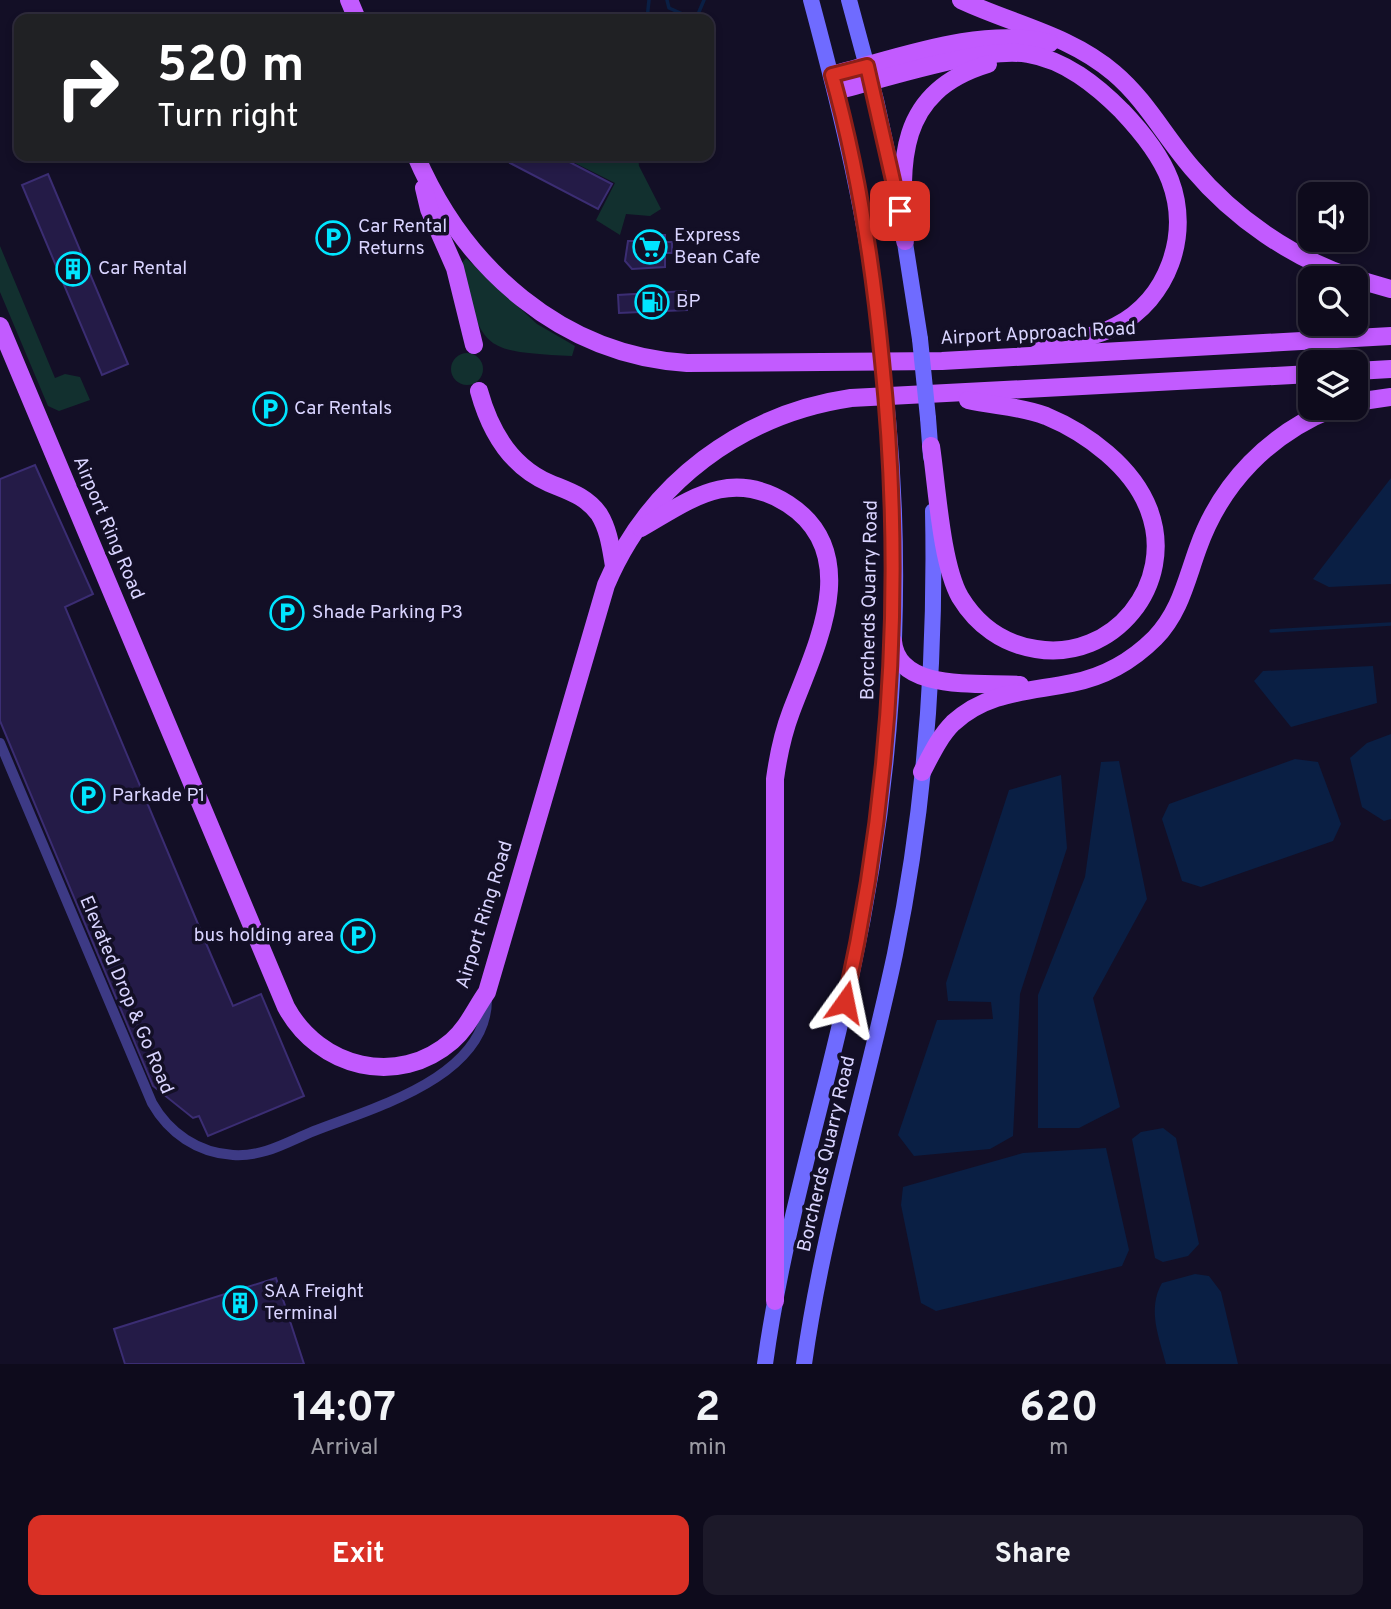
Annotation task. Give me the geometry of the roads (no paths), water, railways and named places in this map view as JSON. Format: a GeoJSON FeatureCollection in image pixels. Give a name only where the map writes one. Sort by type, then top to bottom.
{"type":"FeatureCollection","features":[{"type":"Feature","properties":{"kind":"main road","name":"Borcherds Quarry Road"},"geometry":{"type":"LineString","coordinates":[[765,1364],[775,1301],[862,920],[883,777],[893,641],[894,519],[880,340],[861,210],[834,83],[811,0]]}},
{"type":"Feature","properties":{"kind":"main road","name":"Borcherds Quarry Road"},"geometry":{"type":"LineString","coordinates":[[804,1364],[827,1244],[894,956],[911,859],[930,679],[933,578],[931,446],[920,339],[905,241],[870,74],[849,0]]}},
{"type":"Feature","properties":{"kind":"main road"},"geometry":{"type":"LineString","coordinates":[[961,0],[1046,32],[1111,71],[1157,119],[1191,167],[1239,215],[1307,260],[1322,266]]}},
{"type":"Feature","properties":{"kind":"main road"},"geometry":{"type":"LineString","coordinates":[[834,83],[975,40],[999,37],[1042,40],[1087,55]]}},
{"type":"Feature","properties":{"kind":"main road"},"geometry":{"type":"LineString","coordinates":[[870,74],[1008,52],[1059,63],[1100,91],[1151,146],[1174,190],[1178,237],[1163,281],[1139,310],[1098,334],[942,361]]}},
{"type":"Feature","properties":{"kind":"main road"},"geometry":{"type":"LineString","coordinates":[[905,241],[901,173],[905,148],[918,116],[947,84],[977,67],[1016,61],[1060,69],[1100,91]]}},
{"type":"Feature","properties":{"kind":"main road"},"geometry":{"type":"LineString","coordinates":[[418,161],[429,209],[455,268],[474,345]]}},
{"type":"Feature","properties":{"kind":"main road","name":"Airport Approach Road"},"geometry":{"type":"LineString","coordinates":[[418,161],[466,244],[492,274],[529,306],[564,327],[603,345],[647,357],[687,363],[942,361],[1391,336]]}},
{"type":"Feature","properties":{"kind":"main road"},"geometry":{"type":"LineString","coordinates":[[1368,283],[1391,289]]}},
{"type":"Feature","properties":{"kind":"main road","name":"Airport Ring Road"},"geometry":{"type":"LineString","coordinates":[[0,326],[283,1000],[299,1027],[316,1044],[344,1060],[368,1066],[400,1066],[423,1059],[450,1043],[472,1019],[487,992],[581,667],[614,566],[635,532],[678,479],[730,440],[796,410],[867,397],[941,395]]}},
{"type":"Feature","properties":{"kind":"main road"},"geometry":{"type":"LineString","coordinates":[[1368,370],[1391,369]]}},
{"type":"Feature","properties":{"kind":"main road"},"geometry":{"type":"LineString","coordinates":[[941,395],[1298,375]]}},
{"type":"Feature","properties":{"kind":"main road"},"geometry":{"type":"LineString","coordinates":[[479,391],[492,431],[510,455],[540,479],[579,495],[598,514],[608,533],[614,566]]}},
{"type":"Feature","properties":{"kind":"main road"},"geometry":{"type":"LineString","coordinates":[[931,446],[954,585],[967,606],[993,633],[1028,648],[1066,650],[1104,638],[1136,607],[1154,566],[1154,529],[1143,498],[1118,465],[1075,430],[1043,415],[941,395]]}},
{"type":"Feature","properties":{"kind":"main road"},"geometry":{"type":"LineString","coordinates":[[1368,400],[1391,397]]}},
{"type":"Feature","properties":{"kind":"main road"},"geometry":{"type":"LineString","coordinates":[[922,772],[940,739],[974,707],[989,699],[1084,680],[1111,670],[1155,638],[1179,604],[1210,518],[1233,482],[1268,446],[1308,420]]}},
{"type":"Feature","properties":{"kind":"main road"},"geometry":{"type":"LineString","coordinates":[[635,532],[695,495],[728,488],[759,491],[781,500],[805,520],[822,547],[830,574],[827,611],[785,730],[775,788],[775,1301]]}},
{"type":"Feature","properties":{"kind":"main road"},"geometry":{"type":"LineString","coordinates":[[893,641],[895,655],[905,668],[919,677],[1044,686]]}},
{"type":"Feature","properties":{"kind":"street","name":"Elevated Drop & Go Road"},"geometry":{"type":"LineString","coordinates":[[0,743],[148,1096],[160,1116],[177,1133],[197,1146],[236,1156],[275,1149],[432,1082],[472,1042],[485,1014],[487,992]]}},
{"type":"Feature","properties":{"kind":"water"},"geometry":{"type":"Polygon","coordinates":[[[1391,478],[1391,584],[1329,587],[1313,579],[1391,478]]]}},
{"type":"Feature","properties":{"kind":"water"},"geometry":{"type":"Polygon","coordinates":[[[1373,666],[1377,703],[1291,727],[1254,681],[1263,671],[1373,666]]]}},
{"type":"Feature","properties":{"kind":"water"},"geometry":{"type":"Polygon","coordinates":[[[1391,734],[1391,819],[1384,821],[1362,807],[1350,758],[1367,743],[1391,734]]]}},
{"type":"Feature","properties":{"kind":"water"},"geometry":{"type":"Polygon","coordinates":[[[1295,759],[1318,762],[1341,824],[1333,841],[1201,887],[1182,881],[1162,819],[1169,804],[1295,759]]]}},
{"type":"Feature","properties":{"kind":"water"},"geometry":{"type":"Polygon","coordinates":[[[1119,761],[1147,899],[1093,998],[1120,1107],[1079,1128],[1038,1128],[1038,995],[1085,877],[1101,762],[1119,761]]]}},
{"type":"Feature","properties":{"kind":"water"},"geometry":{"type":"Polygon","coordinates":[[[1061,775],[1067,848],[1020,994],[1013,1136],[990,1149],[914,1156],[898,1135],[937,1020],[993,1019],[991,1002],[948,1001],[946,983],[1009,790],[1061,775]]]}},
{"type":"Feature","properties":{"kind":"water"},"geometry":{"type":"Polygon","coordinates":[[[1163,1128],[1176,1138],[1199,1244],[1188,1256],[1163,1262],[1155,1258],[1132,1139],[1141,1132],[1163,1128]]]}},
{"type":"Feature","properties":{"kind":"water"},"geometry":{"type":"Polygon","coordinates":[[[1106,1148],[1129,1250],[1122,1266],[936,1311],[921,1303],[901,1205],[903,1187],[1023,1153],[1106,1148]]]}},
{"type":"Feature","properties":{"kind":"water"},"geometry":{"type":"Polygon","coordinates":[[[1195,1274],[1209,1276],[1221,1292],[1238,1364],[1166,1364],[1156,1323],[1155,1303],[1158,1293],[1162,1283],[1195,1274]]]}},
{"type":"Feature","properties":{"kind":"waterway"},"geometry":{"type":"LineString","coordinates":[[648,14],[649,0]]}},
{"type":"Feature","properties":{"kind":"waterway"},"geometry":{"type":"LineString","coordinates":[[667,0],[669,8],[683,14]]}},
{"type":"Feature","properties":{"kind":"waterway"},"geometry":{"type":"LineString","coordinates":[[698,14],[704,0]]}},
{"type":"Feature","properties":{"kind":"waterway"},"geometry":{"type":"LineString","coordinates":[[1271,631],[1391,624]]}},
{"type":"Feature","properties":{"kind":"place","name":"Car Rental Returns"},"geometry":{"type":"Point","coordinates":[333,238]}},
{"type":"Feature","properties":{"kind":"place","name":"Express Bean Cafe"},"geometry":{"type":"Point","coordinates":[650,247]}},
{"type":"Feature","properties":{"kind":"place","name":"Car Rental"},"geometry":{"type":"Point","coordinates":[73,269]}},
{"type":"Feature","properties":{"kind":"place","name":"BP"},"geometry":{"type":"Point","coordinates":[652,302]}},
{"type":"Feature","properties":{"kind":"place","name":"Car Rentals"},"geometry":{"type":"Point","coordinates":[270,409]}},
{"type":"Feature","properties":{"kind":"place","name":"Shade Parking P3"},"geometry":{"type":"Point","coordinates":[287,613]}},
{"type":"Feature","properties":{"kind":"place","name":"Parkade P1"},"geometry":{"type":"Point","coordinates":[88,796]}},
{"type":"Feature","properties":{"kind":"place","name":"bus holding area"},"geometry":{"type":"Point","coordinates":[358,936]}},
{"type":"Feature","properties":{"kind":"place","name":"SAA Freight Terminal"},"geometry":{"type":"Point","coordinates":[240,1303]}}]}
